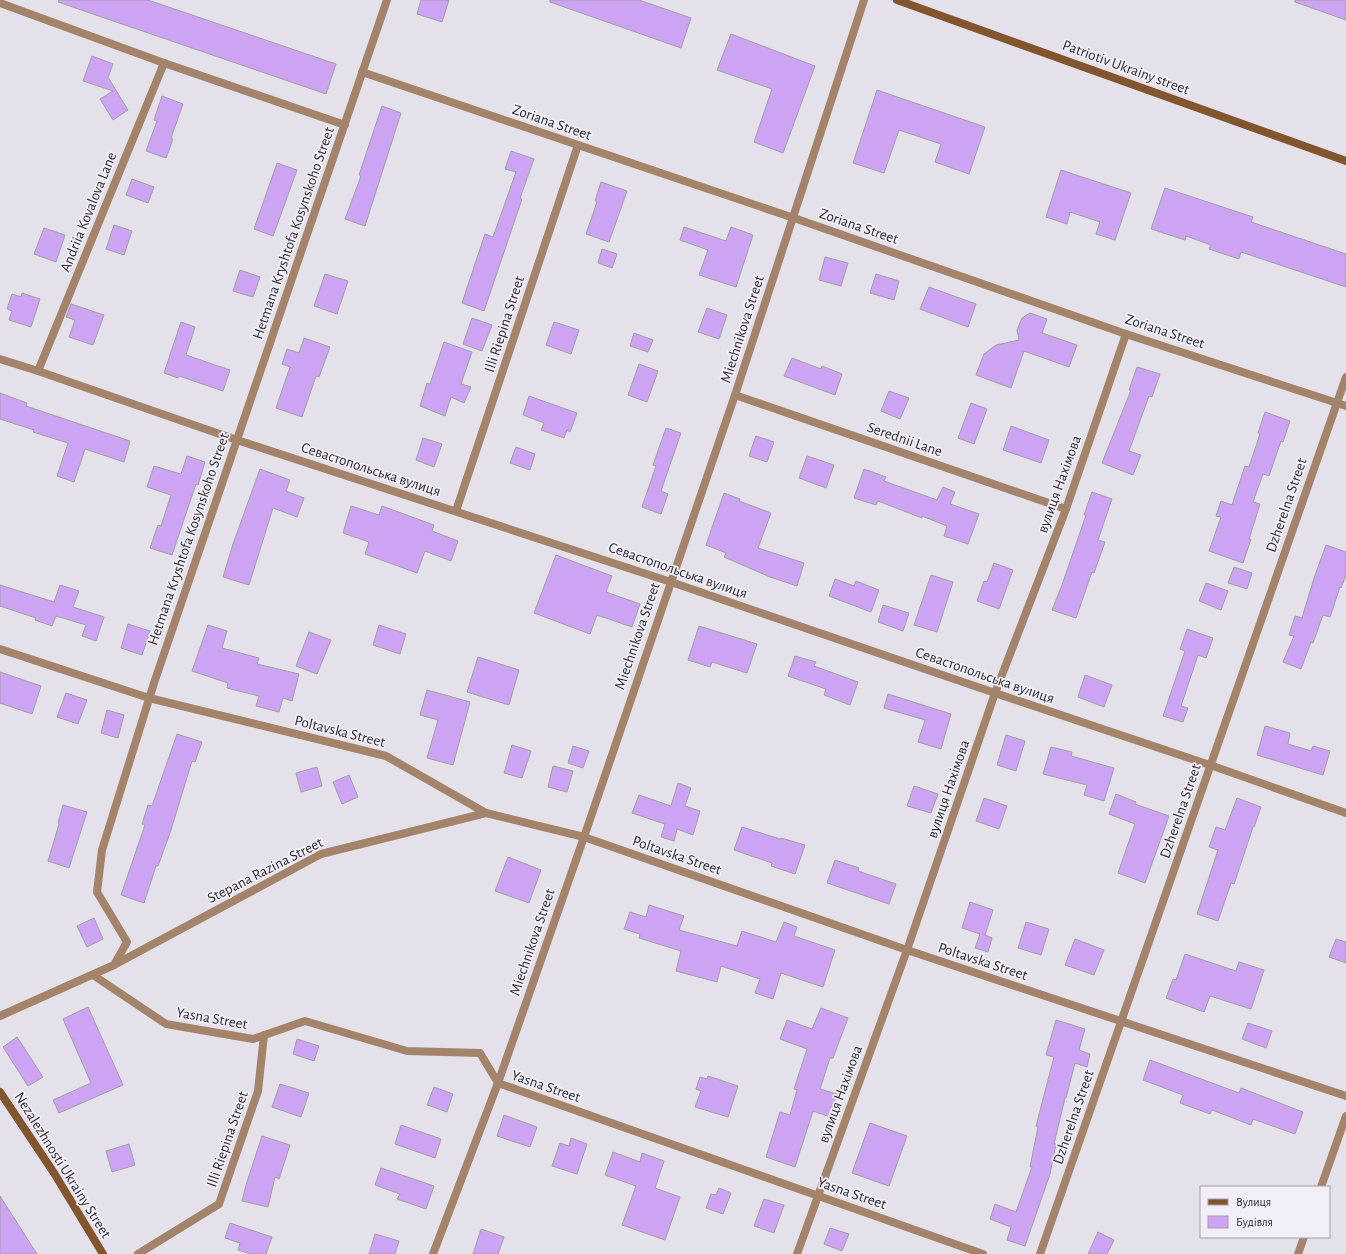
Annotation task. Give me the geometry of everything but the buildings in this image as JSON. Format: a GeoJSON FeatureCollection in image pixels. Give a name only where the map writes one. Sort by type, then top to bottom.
{"type":"FeatureCollection","features":[{"type":"Feature","properties":{"kind":"main road","name":"Patriotiv Ukrainy street"},"geometry":{"type":"LineString","coordinates":[[897,0],[1346,161]]}},
{"type":"Feature","properties":{"kind":"main road","name":"Nezalezhnosti Ukrainy Street"},"geometry":{"type":"LineString","coordinates":[[0,1092],[54,1173],[103,1254]]}},
{"type":"Feature","properties":{"kind":"street","name":"Hetmana Kryshtofa Kosynskoho Street"},"geometry":{"type":"LineString","coordinates":[[114,966],[127,942],[97,892],[102,850],[150,698],[387,0]]}},
{"type":"Feature","properties":{"kind":"street","name":"Miechnikova Street"},"geometry":{"type":"LineString","coordinates":[[433,1254],[498,1084],[584,838],[735,396],[864,0]]}},
{"type":"Feature","properties":{"kind":"street"},"geometry":{"type":"LineString","coordinates":[[0,3],[164,63],[345,125]]}},
{"type":"Feature","properties":{"kind":"street","name":"Andriia Kovalova Lane"},"geometry":{"type":"LineString","coordinates":[[38,371],[164,63]]}},
{"type":"Feature","properties":{"kind":"street","name":"Zoriana Street"},"geometry":{"type":"LineString","coordinates":[[362,72],[794,218],[1126,334],[1346,406]]}},
{"type":"Feature","properties":{"kind":"street","name":"Illi Riepina Street"},"geometry":{"type":"LineString","coordinates":[[456,511],[578,145]]}},
{"type":"Feature","properties":{"kind":"street","name":"вулиця Нахімова"},"geometry":{"type":"LineString","coordinates":[[797,1254],[907,950],[996,693],[1066,509],[1126,334]]}},
{"type":"Feature","properties":{"kind":"street","name":"Севастопольська вулиця"},"geometry":{"type":"LineString","coordinates":[[0,359],[237,440],[671,582],[1210,765],[1346,813]]}},
{"type":"Feature","properties":{"kind":"street","name":"Dzherelna Street"},"geometry":{"type":"LineString","coordinates":[[1040,1254],[1346,377]]}},
{"type":"Feature","properties":{"kind":"street","name":"Serednii Lane"},"geometry":{"type":"LineString","coordinates":[[735,396],[1066,509]]}},
{"type":"Feature","properties":{"kind":"street","name":"Poltavska Street"},"geometry":{"type":"LineString","coordinates":[[0,648],[150,698],[386,756],[486,813],[584,838],[907,950],[1346,1096]]}},
{"type":"Feature","properties":{"kind":"street","name":"Stepana Razina Street"},"geometry":{"type":"LineString","coordinates":[[114,966],[321,854],[486,813]]}},
{"type":"Feature","properties":{"kind":"street"},"geometry":{"type":"LineString","coordinates":[[0,1016],[114,966]]}},
{"type":"Feature","properties":{"kind":"street","name":"Yasna Street"},"geometry":{"type":"LineString","coordinates":[[93,975],[166,1024],[253,1039],[305,1021],[406,1051],[480,1053],[498,1084],[983,1254]]}},
{"type":"Feature","properties":{"kind":"street","name":"Illi Riepina Street"},"geometry":{"type":"LineString","coordinates":[[138,1254],[219,1204],[258,1091],[264,1035]]}},
{"type":"Feature","properties":{"kind":"street"},"geometry":{"type":"LineString","coordinates":[[1321,1186],[1346,1116]]}},
{"type":"Feature","properties":{"kind":"street"},"geometry":{"type":"LineString","coordinates":[[1298,1254],[1304,1238]]}}]}
